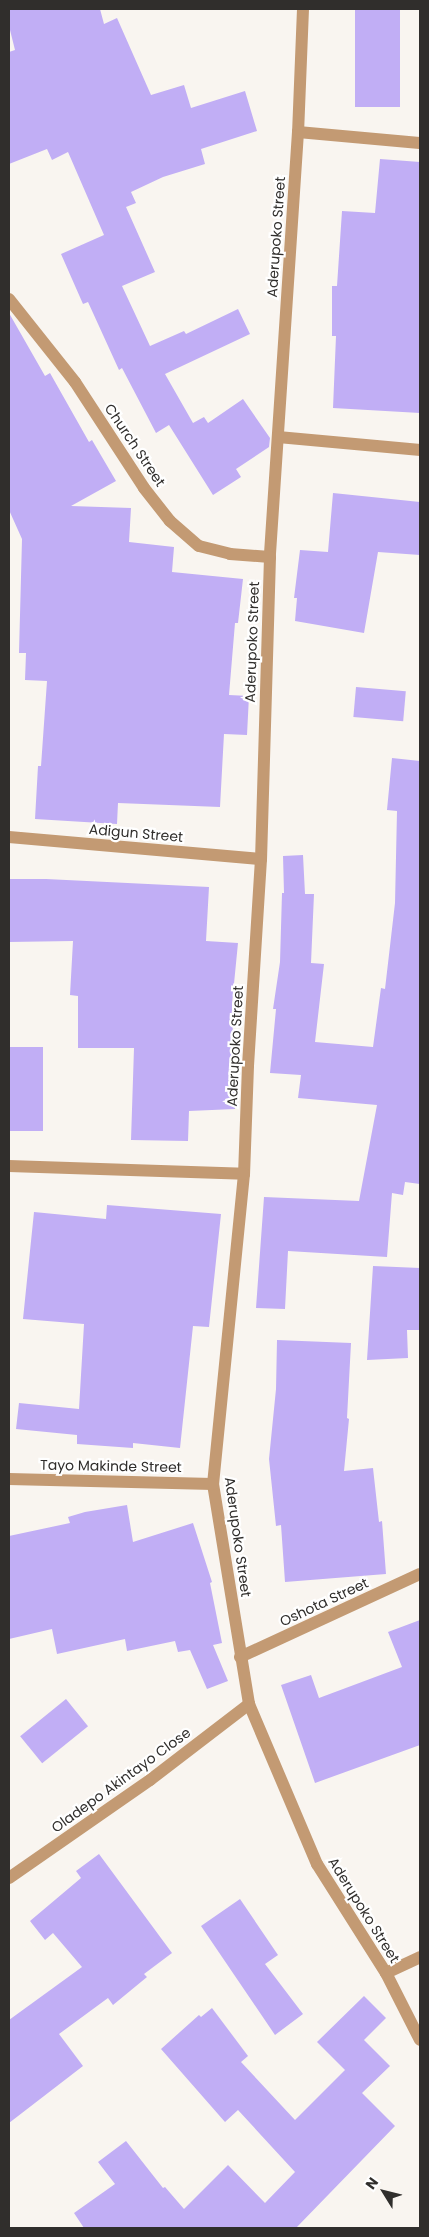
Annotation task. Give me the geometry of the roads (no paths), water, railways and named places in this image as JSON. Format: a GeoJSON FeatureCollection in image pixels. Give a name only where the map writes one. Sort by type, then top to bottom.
{"type":"FeatureCollection","features":[{"type":"Feature","properties":{"kind":"street","name":"Aderupoko Street"},"geometry":{"type":"LineString","coordinates":[[303,9],[298,132],[270,557],[261,860],[248,1066],[244,1174],[212,1484],[249,1704],[317,1864],[386,1973],[420,2040]]}},
{"type":"Feature","properties":{"kind":"street"},"geometry":{"type":"LineString","coordinates":[[298,132],[420,143]]}},
{"type":"Feature","properties":{"kind":"street","name":"Church Street"},"geometry":{"type":"LineString","coordinates":[[9,299],[76,382],[144,488],[170,521],[199,546],[230,554],[270,557]]}},
{"type":"Feature","properties":{"kind":"street"},"geometry":{"type":"LineString","coordinates":[[278,437],[420,450]]}},
{"type":"Feature","properties":{"kind":"street","name":"Adigun Street"},"geometry":{"type":"LineString","coordinates":[[9,837],[261,860]]}},
{"type":"Feature","properties":{"kind":"street"},"geometry":{"type":"LineString","coordinates":[[9,1166],[244,1174]]}},
{"type":"Feature","properties":{"kind":"street","name":"Tayo Makinde Street"},"geometry":{"type":"LineString","coordinates":[[9,1479],[212,1484]]}},
{"type":"Feature","properties":{"kind":"street","name":"Oshota Street"},"geometry":{"type":"LineString","coordinates":[[240,1656],[420,1574]]}},
{"type":"Feature","properties":{"kind":"street","name":"Oladepo Akintayo Close"},"geometry":{"type":"LineString","coordinates":[[9,1878],[150,1780],[249,1704]]}},
{"type":"Feature","properties":{"kind":"street"},"geometry":{"type":"LineString","coordinates":[[386,1973],[420,1957]]}}]}
